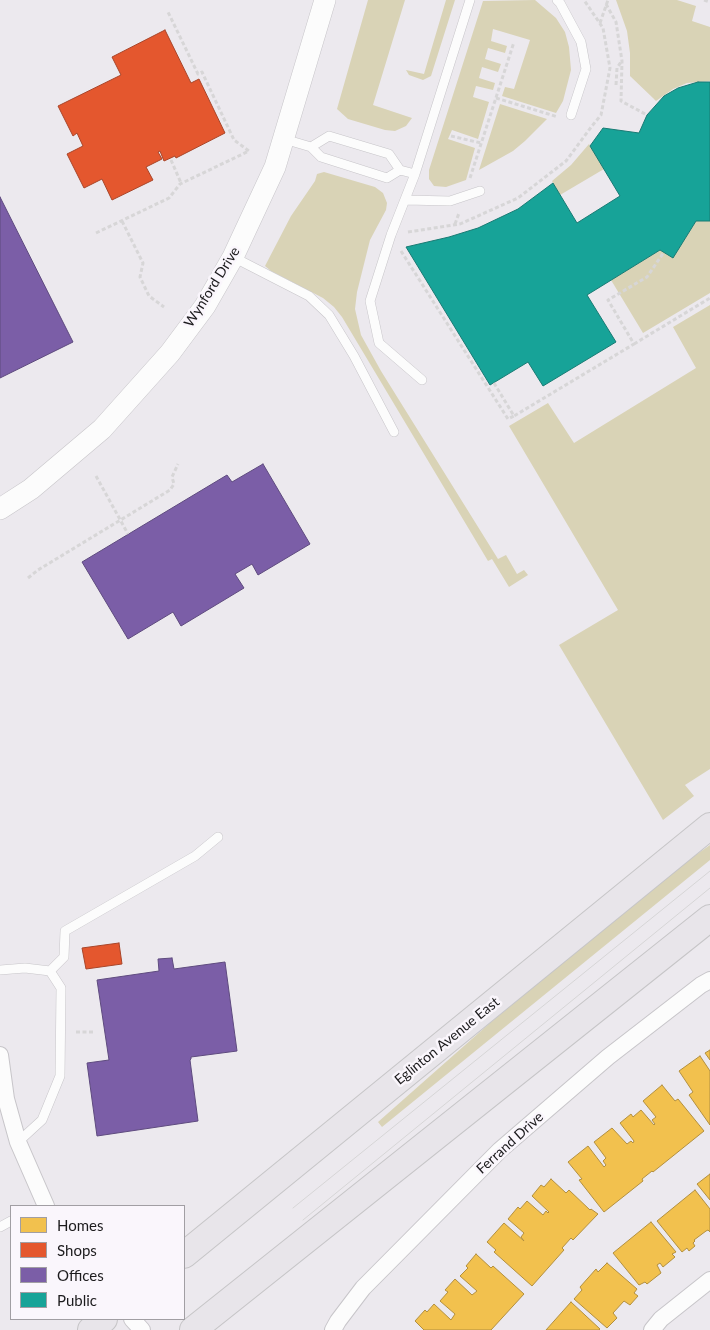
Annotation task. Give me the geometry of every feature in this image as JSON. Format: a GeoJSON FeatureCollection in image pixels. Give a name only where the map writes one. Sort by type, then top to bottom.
{"type":"FeatureCollection","features":[{"type":"Feature","properties":{"kind":"main road","name":"Eglinton Avenue East"},"geometry":{"type":"LineString","coordinates":[[185,1254],[710,826]]}},
{"type":"Feature","properties":{"kind":"main road"},"geometry":{"type":"LineString","coordinates":[[194,1330],[710,918]]}},
{"type":"Feature","properties":{"kind":"main road"},"geometry":{"type":"LineString","coordinates":[[91,1330],[103,1320]]}},
{"type":"Feature","properties":{"kind":"street","name":"Wynford Drive"},"geometry":{"type":"LineString","coordinates":[[0,509],[31,489],[74,453],[124,405],[170,352],[204,306],[233,257],[275,167],[325,0]]}},
{"type":"Feature","properties":{"kind":"street","name":"Ferrand Drive"},"geometry":{"type":"LineString","coordinates":[[334,1330],[338,1321],[363,1288],[500,1150],[608,1057],[701,984],[710,980]]}},
{"type":"Feature","properties":{"kind":"street"},"geometry":{"type":"LineString","coordinates":[[0,1056],[6,1099],[18,1142],[46,1205]]}},
{"type":"Feature","properties":{"kind":"street"},"geometry":{"type":"LineString","coordinates":[[652,1330],[661,1319],[710,1280]]}},
{"type":"Feature","properties":{"kind":"street"},"geometry":{"type":"LineString","coordinates":[[133,1320],[142,1330]]}},
{"type":"Feature","properties":{"kind":"lane"},"geometry":{"type":"LineString","coordinates":[[422,380],[379,343],[370,301],[391,235],[415,174],[470,0]]}},
{"type":"Feature","properties":{"kind":"lane"},"geometry":{"type":"LineString","coordinates":[[556,0],[560,3],[581,42],[586,69],[571,115]]}},
{"type":"Feature","properties":{"kind":"lane"},"geometry":{"type":"LineString","coordinates":[[311,147],[329,136],[389,154],[400,170],[415,174]]}},
{"type":"Feature","properties":{"kind":"lane"},"geometry":{"type":"LineString","coordinates":[[284,139],[311,147],[321,157],[387,178],[400,170]]}},
{"type":"Feature","properties":{"kind":"lane"},"geometry":{"type":"LineString","coordinates":[[406,200],[450,201],[480,191]]}},
{"type":"Feature","properties":{"kind":"lane"},"geometry":{"type":"LineString","coordinates":[[233,257],[309,296],[329,315],[354,356],[394,432]]}},
{"type":"Feature","properties":{"kind":"lane"},"geometry":{"type":"LineString","coordinates":[[0,970],[25,968],[50,971],[64,958],[65,931],[195,856],[218,837]]}},
{"type":"Feature","properties":{"kind":"lane"},"geometry":{"type":"LineString","coordinates":[[18,1142],[42,1120],[60,1076],[61,988],[50,971]]}},
{"type":"Feature","properties":{"kind":"path"},"geometry":{"type":"LineString","coordinates":[[584,0],[603,28],[610,68],[600,115],[566,161],[518,198],[460,224],[391,235],[508,419],[710,298]]}},
{"type":"Feature","properties":{"kind":"path"},"geometry":{"type":"LineString","coordinates":[[704,0],[710,2]]}},
{"type":"Feature","properties":{"kind":"path"},"geometry":{"type":"LineString","coordinates":[[600,23],[607,2]]}},
{"type":"Feature","properties":{"kind":"path"},"geometry":{"type":"LineString","coordinates":[[607,2],[616,22],[622,61],[621,101],[647,114]]}},
{"type":"Feature","properties":{"kind":"path"},"geometry":{"type":"LineString","coordinates":[[96,233],[169,198],[181,183],[249,150],[234,140],[202,72],[198,74],[168,12]]}},
{"type":"Feature","properties":{"kind":"path"},"geometry":{"type":"LineString","coordinates":[[455,224],[514,42]]}},
{"type":"Feature","properties":{"kind":"path"},"geometry":{"type":"LineString","coordinates":[[616,85],[617,68],[622,61]]}},
{"type":"Feature","properties":{"kind":"path"},"geometry":{"type":"LineString","coordinates":[[496,98],[559,117]]}},
{"type":"Feature","properties":{"kind":"path"},"geometry":{"type":"LineString","coordinates":[[584,124],[592,126]]}},
{"type":"Feature","properties":{"kind":"path"},"geometry":{"type":"LineString","coordinates":[[451,136],[481,143]]}},
{"type":"Feature","properties":{"kind":"path"},"geometry":{"type":"LineString","coordinates":[[171,160],[181,183]]}},
{"type":"Feature","properties":{"kind":"path"},"geometry":{"type":"LineString","coordinates":[[122,221],[143,264],[140,277],[149,296],[164,307]]}},
{"type":"Feature","properties":{"kind":"path"},"geometry":{"type":"LineString","coordinates":[[634,344],[608,300],[648,277],[664,252]]}},
{"type":"Feature","properties":{"kind":"path"},"geometry":{"type":"LineString","coordinates":[[494,383],[514,416]]}},
{"type":"Feature","properties":{"kind":"path"},"geometry":{"type":"LineString","coordinates":[[28,578],[38,570],[170,490],[174,484],[172,477],[178,464]]}},
{"type":"Feature","properties":{"kind":"path"},"geometry":{"type":"LineString","coordinates":[[96,476],[128,534]]}},
{"type":"Feature","properties":{"kind":"shaded area"},"geometry":{"type":"Polygon","coordinates":[[[368,0],[405,0],[373,105],[412,118],[406,126],[395,131],[385,130],[348,119],[337,109],[368,0]]]}},
{"type":"Feature","properties":{"kind":"shaded area"},"geometry":{"type":"Polygon","coordinates":[[[446,0],[455,0],[431,76],[423,80],[409,75],[406,70],[424,74],[446,0]]]}},
{"type":"Feature","properties":{"kind":"shaded area"},"geometry":{"type":"Polygon","coordinates":[[[535,0],[556,18],[565,32],[569,47],[571,70],[563,101],[556,113],[502,96],[505,87],[514,89],[530,40],[493,29],[491,41],[507,46],[505,53],[488,48],[485,59],[501,64],[498,72],[482,67],[479,78],[495,83],[493,90],[476,86],[473,97],[489,102],[478,139],[452,130],[448,139],[475,148],[466,180],[446,187],[434,186],[429,179],[429,170],[483,1],[535,0]]]}},
{"type":"Feature","properties":{"kind":"shaded area"},"geometry":{"type":"Polygon","coordinates":[[[616,0],[677,0],[696,6],[692,21],[710,27],[710,81],[687,83],[673,89],[656,101],[630,76],[630,53],[627,31],[616,0]]]}},
{"type":"Feature","properties":{"kind":"shaded area"},"geometry":{"type":"Polygon","coordinates":[[[500,104],[547,119],[513,151],[479,170],[500,104]]]}},
{"type":"Feature","properties":{"kind":"shaded area"},"geometry":{"type":"Polygon","coordinates":[[[589,144],[604,169],[560,195],[552,181],[571,165],[589,144]]]}},
{"type":"Feature","properties":{"kind":"shaded area"},"geometry":{"type":"Polygon","coordinates":[[[324,172],[375,187],[383,193],[387,203],[386,210],[370,240],[357,292],[355,309],[361,335],[381,371],[498,559],[506,555],[517,574],[524,570],[528,575],[509,587],[492,559],[488,561],[342,317],[323,298],[265,266],[291,216],[315,181],[317,174],[324,172]]]}},
{"type":"Feature","properties":{"kind":"shaded area"},"geometry":{"type":"Polygon","coordinates":[[[696,221],[710,221],[710,293],[643,333],[611,280],[660,250],[673,257],[696,221]]]}},
{"type":"Feature","properties":{"kind":"shaded area"},"geometry":{"type":"Polygon","coordinates":[[[710,305],[710,769],[685,785],[694,796],[663,820],[559,645],[618,610],[509,426],[548,403],[574,443],[696,368],[673,327],[710,305]]]}},
{"type":"Feature","properties":{"kind":"shaded area"},"geometry":{"type":"Polygon","coordinates":[[[710,845],[710,860],[382,1127],[378,1122],[490,1023],[680,866],[710,845]]]}},
{"type":"Feature","properties":{"kind":"building: Homes"},"geometry":{"type":"Polygon","coordinates":[[[710,1050],[710,1060],[705,1053],[710,1050]]]}},
{"type":"Feature","properties":{"kind":"building: Homes"},"geometry":{"type":"Polygon","coordinates":[[[700,1056],[710,1071],[710,1125],[689,1095],[693,1092],[679,1071],[700,1056]]]}},
{"type":"Feature","properties":{"kind":"building: Homes"},"geometry":{"type":"Polygon","coordinates":[[[662,1085],[675,1101],[678,1099],[704,1131],[642,1179],[643,1181],[604,1212],[579,1180],[582,1179],[568,1162],[588,1146],[604,1167],[606,1165],[603,1161],[606,1158],[594,1142],[612,1128],[627,1144],[631,1141],[633,1143],[634,1141],[620,1123],[631,1114],[633,1117],[641,1110],[654,1125],[652,1120],[656,1117],[643,1101],[662,1085]]]}},
{"type":"Feature","properties":{"kind":"building: Homes"},"geometry":{"type":"Polygon","coordinates":[[[710,1174],[710,1200],[697,1184],[710,1174]]]}},
{"type":"Feature","properties":{"kind":"building: Homes"},"geometry":{"type":"Polygon","coordinates":[[[551,1179],[566,1193],[569,1190],[590,1210],[598,1214],[573,1240],[571,1238],[562,1248],[564,1250],[532,1286],[494,1252],[496,1250],[487,1242],[504,1223],[524,1241],[521,1237],[524,1233],[508,1219],[518,1207],[520,1209],[527,1201],[543,1215],[546,1211],[548,1213],[532,1196],[541,1185],[544,1187],[551,1179]]]}},
{"type":"Feature","properties":{"kind":"building: Homes"},"geometry":{"type":"Polygon","coordinates":[[[695,1190],[710,1209],[710,1232],[706,1231],[694,1240],[695,1246],[689,1251],[687,1248],[682,1252],[657,1221],[695,1190]]]}},
{"type":"Feature","properties":{"kind":"building: Homes"},"geometry":{"type":"Polygon","coordinates":[[[651,1222],[676,1252],[672,1254],[675,1257],[663,1267],[660,1263],[657,1265],[661,1273],[647,1284],[645,1282],[639,1285],[613,1253],[651,1222]]]}},
{"type":"Feature","properties":{"kind":"building: Homes"},"geometry":{"type":"Polygon","coordinates":[[[476,1254],[491,1268],[493,1266],[524,1294],[491,1330],[424,1330],[415,1321],[425,1310],[427,1312],[434,1304],[451,1320],[455,1314],[440,1301],[448,1292],[445,1290],[455,1279],[472,1295],[477,1291],[460,1276],[468,1268],[466,1266],[476,1254]]]}},
{"type":"Feature","properties":{"kind":"building: Homes"},"geometry":{"type":"Polygon","coordinates":[[[607,1263],[637,1289],[634,1293],[638,1296],[630,1305],[624,1301],[613,1313],[617,1318],[607,1328],[574,1299],[582,1290],[580,1287],[596,1269],[598,1272],[607,1263]]]}},
{"type":"Feature","properties":{"kind":"building: Homes"},"geometry":{"type":"Polygon","coordinates":[[[571,1302],[600,1329],[546,1330],[571,1302]]]}},
{"type":"Feature","properties":{"kind":"building: Shops"},"geometry":{"type":"Polygon","coordinates":[[[165,30],[191,83],[199,79],[225,133],[176,158],[175,156],[164,161],[160,151],[158,152],[162,159],[146,167],[153,180],[112,200],[102,179],[84,188],[67,154],[83,146],[77,133],[73,136],[58,106],[121,75],[112,57],[165,30]]]}},
{"type":"Feature","properties":{"kind":"building: Shops"},"geometry":{"type":"Polygon","coordinates":[[[119,943],[122,964],[86,969],[82,948],[119,943]]]}},
{"type":"Feature","properties":{"kind":"building: Offices"},"geometry":{"type":"Polygon","coordinates":[[[0,197],[73,342],[0,378],[0,197]]]}},
{"type":"Feature","properties":{"kind":"building: Offices"},"geometry":{"type":"Polygon","coordinates":[[[263,464],[310,544],[258,575],[252,564],[235,574],[244,588],[181,626],[173,612],[128,639],[82,562],[227,475],[232,482],[263,464]]]}},
{"type":"Feature","properties":{"kind":"building: Offices"},"geometry":{"type":"Polygon","coordinates":[[[172,958],[174,969],[225,962],[237,1051],[191,1057],[198,1121],[97,1136],[87,1063],[109,1060],[97,980],[159,971],[158,959],[172,958]]]}},
{"type":"Feature","properties":{"kind":"building: Public"},"geometry":{"type":"Polygon","coordinates":[[[698,82],[710,82],[710,221],[696,221],[673,258],[660,250],[587,295],[616,342],[543,386],[528,362],[490,385],[406,247],[478,228],[518,209],[553,183],[577,223],[620,196],[590,146],[603,128],[639,133],[647,115],[664,96],[678,88],[698,82]]]}},
{"type":"Feature","properties":{"kind":"tram line"},"geometry":{"type":"LineString","coordinates":[[293,1208],[710,871]]}},
{"type":"Feature","properties":{"kind":"tram line"},"geometry":{"type":"LineString","coordinates":[[303,1220],[710,888]]}}]}
